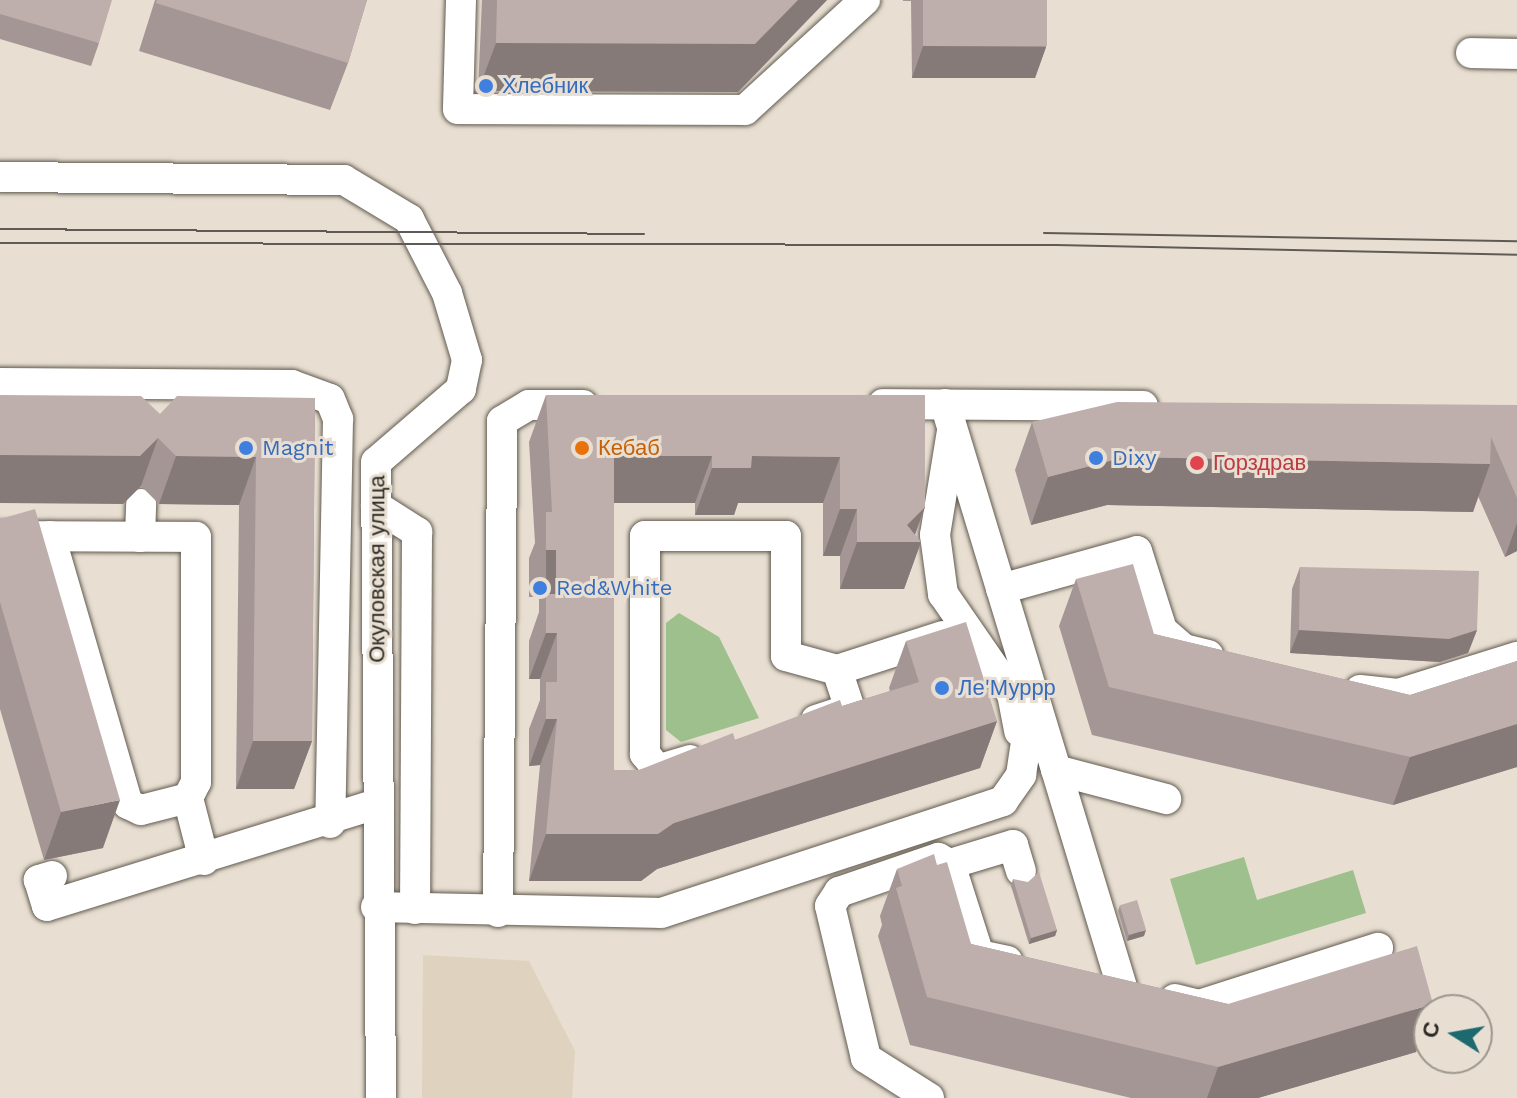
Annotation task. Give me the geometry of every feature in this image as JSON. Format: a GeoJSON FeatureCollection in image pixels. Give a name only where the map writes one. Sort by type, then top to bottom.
{"type":"FeatureCollection","features":[{"type":"Feature","properties":{"kind":"street"},"geometry":{"type":"LineString","coordinates":[[461,0],[458,109],[745,110],[865,0]]}},
{"type":"Feature","properties":{"kind":"street"},"geometry":{"type":"LineString","coordinates":[[1471,53],[1517,54]]}},
{"type":"Feature","properties":{"kind":"street"},"geometry":{"type":"LineString","coordinates":[[0,177],[344,180],[389,204],[409,219],[447,293],[467,360],[461,389],[502,421]]}},
{"type":"Feature","properties":{"kind":"street"},"geometry":{"type":"LineString","coordinates":[[0,383],[292,385],[330,399],[338,419],[330,823]]}},
{"type":"Feature","properties":{"kind":"street"},"geometry":{"type":"LineString","coordinates":[[142,414],[143,384]]}},
{"type":"Feature","properties":{"kind":"street","name":"Окуловская улица"},"geometry":{"type":"LineString","coordinates":[[381,1098],[376,907],[376,506],[380,454],[461,389]]}},
{"type":"Feature","properties":{"kind":"street"},"geometry":{"type":"LineString","coordinates":[[502,421],[529,405],[617,404]]}},
{"type":"Feature","properties":{"kind":"street"},"geometry":{"type":"LineString","coordinates":[[851,404],[949,416],[1167,406]]}},
{"type":"Feature","properties":{"kind":"street"},"geometry":{"type":"LineString","coordinates":[[949,416],[935,535],[943,594],[1012,694],[1024,757]]}},
{"type":"Feature","properties":{"kind":"street"},"geometry":{"type":"LineString","coordinates":[[949,416],[1056,770],[1107,984],[1199,1005],[1378,948]]}},
{"type":"Feature","properties":{"kind":"street"},"geometry":{"type":"LineString","coordinates":[[498,912],[502,421]]}},
{"type":"Feature","properties":{"kind":"street"},"geometry":{"type":"LineString","coordinates":[[140,537],[141,504]]}},
{"type":"Feature","properties":{"kind":"street"},"geometry":{"type":"LineString","coordinates":[[376,506],[417,532],[415,909]]}},
{"type":"Feature","properties":{"kind":"street"},"geometry":{"type":"LineString","coordinates":[[0,536],[196,537],[196,782],[188,798],[204,860]]}},
{"type":"Feature","properties":{"kind":"street"},"geometry":{"type":"LineString","coordinates":[[50,536],[128,804],[141,810],[188,798]]}},
{"type":"Feature","properties":{"kind":"street"},"geometry":{"type":"LineString","coordinates":[[717,751],[658,770],[645,754],[645,536],[786,536],[786,656],[837,670],[967,629]]}},
{"type":"Feature","properties":{"kind":"street"},"geometry":{"type":"LineString","coordinates":[[1001,589],[1137,551],[1162,630],[1184,649],[1245,664]]}},
{"type":"Feature","properties":{"kind":"street"},"geometry":{"type":"LineString","coordinates":[[908,572],[940,572]]}},
{"type":"Feature","properties":{"kind":"street"},"geometry":{"type":"LineString","coordinates":[[1322,682],[1398,694],[1517,657]]}},
{"type":"Feature","properties":{"kind":"street"},"geometry":{"type":"LineString","coordinates":[[791,728],[850,709],[837,670]]}},
{"type":"Feature","properties":{"kind":"street"},"geometry":{"type":"LineString","coordinates":[[376,907],[498,912],[661,913],[1003,801],[1024,757],[1033,696]]}},
{"type":"Feature","properties":{"kind":"street"},"geometry":{"type":"LineString","coordinates":[[1056,770],[1166,799]]}},
{"type":"Feature","properties":{"kind":"street"},"geometry":{"type":"LineString","coordinates":[[52,876],[39,880],[47,906],[330,823],[377,804]]}},
{"type":"Feature","properties":{"kind":"street"},"geometry":{"type":"LineString","coordinates":[[929,1098],[866,1058],[830,906],[839,892],[938,858],[950,864],[1013,845],[1021,871]]}},
{"type":"Feature","properties":{"kind":"street"},"geometry":{"type":"LineString","coordinates":[[950,864],[979,955],[1036,968]]}},
{"type":"Feature","properties":{"kind":"shaded area"},"geometry":{"type":"Polygon","coordinates":[[[423,955],[529,961],[575,1051],[572,1098],[422,1098],[423,955]]]}},
{"type":"Feature","properties":{"kind":"green space"},"geometry":{"type":"Polygon","coordinates":[[[679,613],[719,637],[759,718],[681,742],[666,730],[666,623],[679,613]]]}},
{"type":"Feature","properties":{"kind":"green space"},"geometry":{"type":"Polygon","coordinates":[[[1244,857],[1257,900],[1353,870],[1366,913],[1196,965],[1170,879],[1244,857]]]}},
{"type":"Feature","properties":{"kind":"building"},"geometry":{"type":"Polygon","coordinates":[[[0,0],[112,0],[99,43],[0,14],[0,0]]]}},
{"type":"Feature","properties":{"kind":"building"},"geometry":{"type":"Polygon","coordinates":[[[157,0],[367,0],[348,63],[156,3],[157,0]]]}},
{"type":"Feature","properties":{"kind":"building"},"geometry":{"type":"Polygon","coordinates":[[[497,0],[798,0],[755,44],[496,43],[497,0]]]}},
{"type":"Feature","properties":{"kind":"building"},"geometry":{"type":"Polygon","coordinates":[[[923,0],[1047,0],[1047,46],[923,46],[923,0]]]}},
{"type":"Feature","properties":{"kind":"building"},"geometry":{"type":"Polygon","coordinates":[[[0,395],[141,396],[160,414],[177,396],[315,398],[312,741],[253,741],[256,457],[176,456],[158,438],[140,456],[0,455],[0,395]]]}},
{"type":"Feature","properties":{"kind":"building"},"geometry":{"type":"Polygon","coordinates":[[[546,395],[925,395],[925,507],[907,525],[921,542],[857,542],[857,509],[840,509],[840,457],[752,456],[751,468],[712,468],[712,456],[614,456],[614,770],[639,770],[733,733],[735,740],[840,700],[842,706],[919,682],[906,641],[966,622],[997,721],[674,823],[658,834],[546,834],[557,719],[546,719],[546,682],[557,682],[557,633],[546,633],[546,594],[556,594],[556,550],[546,550],[546,512],[552,512],[546,395]]]}},
{"type":"Feature","properties":{"kind":"building"},"geometry":{"type":"Polygon","coordinates":[[[1117,402],[1517,405],[1517,498],[1491,437],[1490,464],[1125,457],[1048,477],[1032,422],[1117,402]]]}},
{"type":"Feature","properties":{"kind":"building"},"geometry":{"type":"Polygon","coordinates":[[[35,509],[120,800],[61,812],[0,602],[0,519],[35,509]]]}},
{"type":"Feature","properties":{"kind":"building"},"geometry":{"type":"Polygon","coordinates":[[[1133,564],[1154,634],[1410,695],[1517,661],[1517,724],[1410,757],[1109,687],[1076,579],[1133,564]]]}},
{"type":"Feature","properties":{"kind":"building"},"geometry":{"type":"Polygon","coordinates":[[[1300,567],[1479,571],[1477,630],[1449,639],[1299,630],[1300,567]]]}},
{"type":"Feature","properties":{"kind":"building"},"geometry":{"type":"Polygon","coordinates":[[[934,854],[937,865],[947,862],[971,944],[1228,1004],[1417,946],[1430,994],[1413,994],[1413,1010],[1218,1067],[927,997],[896,888],[902,886],[897,869],[934,854]]]}},
{"type":"Feature","properties":{"kind":"building"},"geometry":{"type":"Polygon","coordinates":[[[1039,872],[1057,930],[1031,938],[1013,879],[1028,882],[1039,872]]]}},
{"type":"Feature","properties":{"kind":"building"},"geometry":{"type":"Polygon","coordinates":[[[1137,900],[1146,930],[1129,935],[1120,905],[1137,900]]]}},
{"type":"Feature","properties":{"kind":"tram line"},"geometry":{"type":"LineString","coordinates":[[0,229],[644,234]]}},
{"type":"Feature","properties":{"kind":"tram line"},"geometry":{"type":"LineString","coordinates":[[1044,233],[1517,241]]}},
{"type":"Feature","properties":{"kind":"tram line"},"geometry":{"type":"LineString","coordinates":[[0,243],[1057,245],[1517,255]]}},
{"type":"Feature","properties":{"kind":"place","name":"Хлебник"},"geometry":{"type":"Point","coordinates":[486,86]}},
{"type":"Feature","properties":{"kind":"place","name":"Magnit"},"geometry":{"type":"Point","coordinates":[246,448]}},
{"type":"Feature","properties":{"kind":"place","name":"Кебаб"},"geometry":{"type":"Point","coordinates":[582,448]}},
{"type":"Feature","properties":{"kind":"place","name":"Dixy"},"geometry":{"type":"Point","coordinates":[1096,458]}},
{"type":"Feature","properties":{"kind":"place","name":"Горздрав"},"geometry":{"type":"Point","coordinates":[1197,463]}},
{"type":"Feature","properties":{"kind":"place","name":"Red&White"},"geometry":{"type":"Point","coordinates":[540,588]}},
{"type":"Feature","properties":{"kind":"place","name":"Ле'Муррр"},"geometry":{"type":"Point","coordinates":[942,688]}}]}
